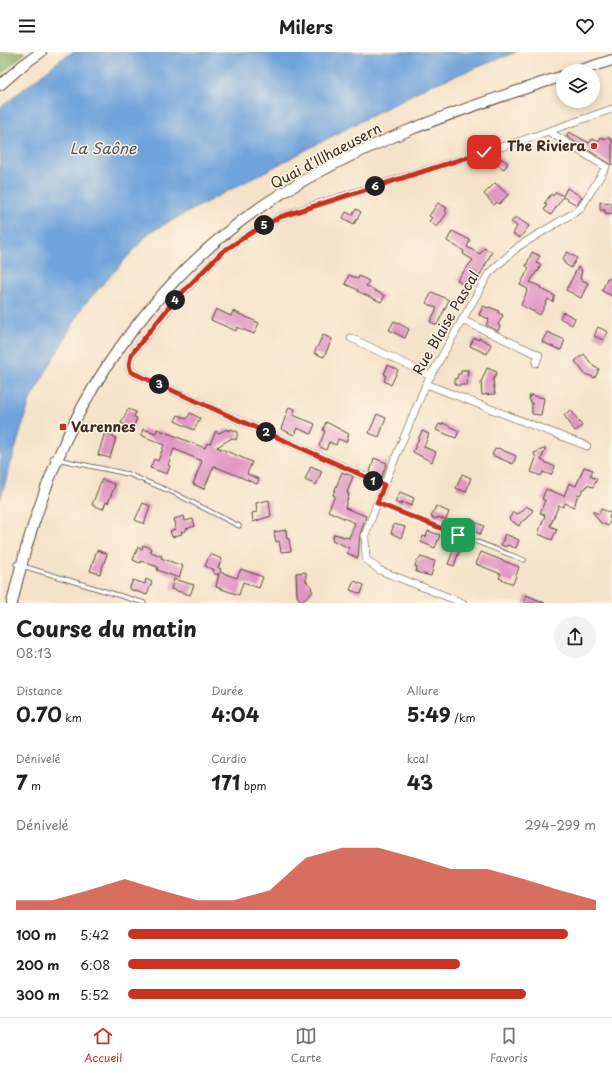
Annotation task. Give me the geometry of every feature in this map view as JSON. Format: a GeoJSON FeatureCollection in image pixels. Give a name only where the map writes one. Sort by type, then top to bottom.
{"type":"FeatureCollection","features":[{"type":"Feature","properties":{"kind":"main road"},"geometry":{"type":"LineString","coordinates":[[0,85],[41,52]]}},
{"type":"Feature","properties":{"kind":"main road"},"geometry":{"type":"LineString","coordinates":[[600,64],[612,60]]}},
{"type":"Feature","properties":{"kind":"main road","name":"Quai d'Illhaeusern"},"geometry":{"type":"LineString","coordinates":[[12,603],[18,565],[37,514],[55,458],[112,357],[158,299],[200,256],[247,217],[268,202],[315,174],[378,143],[458,111],[556,78]]}},
{"type":"Feature","properties":{"kind":"street"},"geometry":{"type":"LineString","coordinates":[[384,485],[131,372],[129,365],[131,355],[173,302],[222,252],[251,233],[280,217],[612,109]]}},
{"type":"Feature","properties":{"kind":"street","name":"Rue Blaise Pascal"},"geometry":{"type":"LineString","coordinates":[[463,603],[378,570],[366,560],[366,535],[384,485],[426,384],[489,273],[519,246],[580,209],[606,167],[548,131]]}},
{"type":"Feature","properties":{"kind":"street"},"geometry":{"type":"LineString","coordinates":[[462,320],[539,355],[536,363]]}},
{"type":"Feature","properties":{"kind":"street"},"geometry":{"type":"LineString","coordinates":[[352,338],[431,376]]}},
{"type":"Feature","properties":{"kind":"street"},"geometry":{"type":"LineString","coordinates":[[426,384],[587,446]]}},
{"type":"Feature","properties":{"kind":"lane"},"geometry":{"type":"LineString","coordinates":[[55,458],[128,474],[174,493],[239,526]]}},
{"type":"Feature","properties":{"kind":"lane"},"geometry":{"type":"LineString","coordinates":[[377,503],[524,560]]}},
{"type":"Feature","properties":{"kind":"lane"},"geometry":{"type":"LineString","coordinates":[[18,565],[144,603]]}},
{"type":"Feature","properties":{"kind":"green space"},"geometry":{"type":"Polygon","coordinates":[[[0,52],[24,52],[25,53],[0,75],[0,52]]]}},
{"type":"Feature","properties":{"kind":"water","name":"La Saône"},"geometry":{"type":"Polygon","coordinates":[[[73,52],[517,52],[426,87],[150,232],[83,306],[30,400],[0,500],[0,108],[60,60],[73,52]]]}},
{"type":"Feature","properties":{"kind":"building","name":"The Riviera"},"geometry":{"type":"Polygon","coordinates":[[[569,132],[589,143],[592,139],[598,142],[601,137],[605,139],[607,137],[612,140],[612,165],[566,136],[569,132]]]}},
{"type":"Feature","properties":{"kind":"building"},"geometry":{"type":"Polygon","coordinates":[[[494,154],[508,163],[504,169],[491,161],[489,156],[494,154]]]}},
{"type":"Feature","properties":{"kind":"building"},"geometry":{"type":"Polygon","coordinates":[[[495,183],[508,195],[499,204],[497,202],[494,205],[484,194],[495,183]]]}},
{"type":"Feature","properties":{"kind":"building"},"geometry":{"type":"Polygon","coordinates":[[[567,188],[582,197],[577,205],[563,197],[551,215],[544,210],[547,205],[544,204],[551,194],[553,196],[556,192],[563,196],[567,188]]]}},
{"type":"Feature","properties":{"kind":"building"},"geometry":{"type":"Polygon","coordinates":[[[600,202],[612,203],[612,214],[605,213],[605,210],[600,210],[600,202]]]}},
{"type":"Feature","properties":{"kind":"building"},"geometry":{"type":"Polygon","coordinates":[[[438,203],[447,208],[445,211],[447,213],[437,227],[429,221],[432,218],[429,216],[438,203]]]}},
{"type":"Feature","properties":{"kind":"building"},"geometry":{"type":"Polygon","coordinates":[[[356,209],[361,212],[354,224],[343,218],[346,212],[352,215],[356,209]]]}},
{"type":"Feature","properties":{"kind":"building"},"geometry":{"type":"Polygon","coordinates":[[[516,217],[529,226],[520,238],[513,234],[517,226],[511,222],[516,217]]]}},
{"type":"Feature","properties":{"kind":"building"},"geometry":{"type":"Polygon","coordinates":[[[452,231],[470,240],[467,247],[480,254],[484,248],[492,252],[480,275],[469,289],[457,280],[473,260],[463,254],[464,251],[447,241],[452,231]]]}},
{"type":"Feature","properties":{"kind":"building"},"geometry":{"type":"Polygon","coordinates":[[[532,252],[540,256],[536,263],[541,265],[538,272],[537,271],[530,282],[555,296],[553,302],[548,299],[540,315],[521,305],[528,289],[520,285],[529,268],[526,266],[532,252]]]}},
{"type":"Feature","properties":{"kind":"building"},"geometry":{"type":"Polygon","coordinates":[[[567,252],[577,258],[571,268],[562,260],[567,252]]]}},
{"type":"Feature","properties":{"kind":"building"},"geometry":{"type":"Polygon","coordinates":[[[578,267],[582,270],[580,279],[588,283],[581,298],[566,290],[578,267]]]}},
{"type":"Feature","properties":{"kind":"building"},"geometry":{"type":"Polygon","coordinates":[[[349,275],[358,279],[359,276],[369,281],[366,286],[385,296],[381,302],[345,284],[349,275]]]}},
{"type":"Feature","properties":{"kind":"building"},"geometry":{"type":"Polygon","coordinates":[[[607,278],[612,280],[612,296],[602,291],[607,278]]]}},
{"type":"Feature","properties":{"kind":"building"},"geometry":{"type":"Polygon","coordinates":[[[432,292],[449,300],[437,325],[430,322],[437,308],[426,303],[432,292]]]}},
{"type":"Feature","properties":{"kind":"building"},"geometry":{"type":"Polygon","coordinates":[[[483,306],[499,311],[498,313],[503,315],[498,325],[500,326],[498,331],[486,325],[489,319],[479,315],[483,306]]]}},
{"type":"Feature","properties":{"kind":"building"},"geometry":{"type":"Polygon","coordinates":[[[216,309],[231,316],[233,311],[259,323],[254,334],[237,327],[236,331],[211,320],[216,309]]]}},
{"type":"Feature","properties":{"kind":"building"},"geometry":{"type":"Polygon","coordinates":[[[563,312],[575,318],[572,325],[560,318],[563,312]]]}},
{"type":"Feature","properties":{"kind":"building"},"geometry":{"type":"Polygon","coordinates":[[[394,321],[409,329],[405,338],[389,330],[394,321]]]}},
{"type":"Feature","properties":{"kind":"building"},"geometry":{"type":"Polygon","coordinates":[[[598,327],[608,332],[603,340],[594,336],[598,327]]]}},
{"type":"Feature","properties":{"kind":"building"},"geometry":{"type":"Polygon","coordinates":[[[547,332],[565,340],[561,350],[542,342],[547,332]]]}},
{"type":"Feature","properties":{"kind":"building"},"geometry":{"type":"Polygon","coordinates":[[[323,335],[332,339],[324,357],[314,353],[323,335]]]}},
{"type":"Feature","properties":{"kind":"building"},"geometry":{"type":"Polygon","coordinates":[[[474,338],[479,340],[479,338],[491,344],[487,354],[470,346],[474,338]]]}},
{"type":"Feature","properties":{"kind":"building"},"geometry":{"type":"Polygon","coordinates":[[[584,354],[594,367],[599,369],[595,378],[585,374],[575,361],[584,354]]]}},
{"type":"Feature","properties":{"kind":"building"},"geometry":{"type":"Polygon","coordinates":[[[388,365],[398,370],[391,385],[384,381],[386,375],[384,374],[388,365]]]}},
{"type":"Feature","properties":{"kind":"building"},"geometry":{"type":"Polygon","coordinates":[[[487,368],[497,372],[493,380],[495,394],[482,395],[481,382],[487,368]]]}},
{"type":"Feature","properties":{"kind":"building"},"geometry":{"type":"Polygon","coordinates":[[[461,370],[468,370],[467,385],[455,385],[455,378],[457,379],[458,374],[461,374],[461,370]]]}},
{"type":"Feature","properties":{"kind":"building"},"geometry":{"type":"Polygon","coordinates":[[[530,395],[544,398],[541,415],[532,414],[532,404],[529,399],[530,395]]]}},
{"type":"Feature","properties":{"kind":"building"},"geometry":{"type":"Polygon","coordinates":[[[289,407],[295,409],[293,415],[315,424],[311,434],[297,428],[294,435],[281,429],[289,407]]]}},
{"type":"Feature","properties":{"kind":"building"},"geometry":{"type":"Polygon","coordinates":[[[128,409],[136,412],[134,417],[137,418],[133,428],[121,423],[128,409]]]}},
{"type":"Feature","properties":{"kind":"building"},"geometry":{"type":"Polygon","coordinates":[[[571,410],[582,426],[575,431],[564,415],[571,410]]]}},
{"type":"Feature","properties":{"kind":"building"},"geometry":{"type":"Polygon","coordinates":[[[190,413],[200,418],[194,430],[175,421],[178,415],[187,419],[190,413]]]}},
{"type":"Feature","properties":{"kind":"building"},"geometry":{"type":"Polygon","coordinates":[[[377,414],[386,418],[379,437],[369,433],[377,414]]]}},
{"type":"Feature","properties":{"kind":"building"},"geometry":{"type":"Polygon","coordinates":[[[326,422],[349,434],[346,442],[338,439],[336,445],[329,442],[326,450],[319,446],[325,431],[323,430],[326,422]]]}},
{"type":"Feature","properties":{"kind":"building"},"geometry":{"type":"Polygon","coordinates":[[[443,423],[459,431],[456,438],[436,430],[439,424],[442,425],[443,423]]]}},
{"type":"Feature","properties":{"kind":"building"},"geometry":{"type":"Polygon","coordinates":[[[143,429],[156,433],[157,429],[205,448],[207,443],[210,444],[216,431],[219,433],[227,429],[228,431],[231,429],[238,432],[236,440],[232,438],[217,447],[252,462],[247,474],[259,479],[257,484],[214,466],[204,489],[193,484],[202,461],[174,449],[168,465],[170,466],[167,474],[150,468],[154,459],[158,461],[164,445],[141,435],[143,429]]]}},
{"type":"Feature","properties":{"kind":"building"},"geometry":{"type":"Polygon","coordinates":[[[422,431],[429,434],[424,447],[436,452],[432,462],[413,452],[422,431]]]}},
{"type":"Feature","properties":{"kind":"building"},"geometry":{"type":"Polygon","coordinates":[[[105,432],[116,438],[110,458],[98,455],[105,432]]]}},
{"type":"Feature","properties":{"kind":"building"},"geometry":{"type":"Polygon","coordinates":[[[499,448],[516,456],[513,464],[492,455],[495,449],[499,448]]]}},
{"type":"Feature","properties":{"kind":"building"},"geometry":{"type":"Polygon","coordinates":[[[546,448],[541,460],[555,467],[551,475],[543,472],[541,476],[531,472],[536,458],[534,453],[546,448]]]}},
{"type":"Feature","properties":{"kind":"building"},"geometry":{"type":"Polygon","coordinates":[[[374,458],[387,463],[381,478],[370,473],[374,458]]]}},
{"type":"Feature","properties":{"kind":"building"},"geometry":{"type":"Polygon","coordinates":[[[311,466],[322,471],[316,485],[305,480],[311,466]]]}},
{"type":"Feature","properties":{"kind":"building"},"geometry":{"type":"Polygon","coordinates":[[[584,467],[593,470],[590,476],[597,479],[593,487],[587,485],[580,495],[578,494],[574,507],[565,503],[563,507],[559,505],[550,526],[557,529],[552,540],[538,534],[545,515],[540,513],[545,500],[542,499],[546,489],[564,496],[569,483],[576,486],[584,467]]]}},
{"type":"Feature","properties":{"kind":"building"},"geometry":{"type":"Polygon","coordinates":[[[342,472],[353,476],[347,493],[349,494],[345,508],[366,516],[360,534],[358,558],[347,553],[349,548],[332,540],[334,534],[349,538],[355,523],[328,511],[335,496],[333,495],[342,472]]]}},
{"type":"Feature","properties":{"kind":"building"},"geometry":{"type":"Polygon","coordinates":[[[462,474],[471,478],[466,492],[456,488],[462,474]]]}},
{"type":"Feature","properties":{"kind":"building"},"geometry":{"type":"Polygon","coordinates":[[[102,479],[115,485],[108,503],[106,502],[103,509],[92,505],[102,479]]]}},
{"type":"Feature","properties":{"kind":"building"},"geometry":{"type":"Polygon","coordinates":[[[400,492],[414,498],[411,506],[402,502],[401,505],[395,502],[400,492]]]}},
{"type":"Feature","properties":{"kind":"building"},"geometry":{"type":"Polygon","coordinates":[[[269,500],[271,516],[253,522],[252,513],[257,512],[256,503],[269,500]]]}},
{"type":"Feature","properties":{"kind":"building"},"geometry":{"type":"Polygon","coordinates":[[[143,503],[150,506],[144,524],[135,520],[143,503]]]}},
{"type":"Feature","properties":{"kind":"building"},"geometry":{"type":"Polygon","coordinates":[[[436,506],[449,512],[446,520],[438,517],[437,519],[431,517],[436,506]]]}},
{"type":"Feature","properties":{"kind":"building"},"geometry":{"type":"Polygon","coordinates":[[[526,506],[533,510],[529,517],[521,522],[519,526],[509,519],[513,512],[517,514],[523,511],[526,506]]]}},
{"type":"Feature","properties":{"kind":"building"},"geometry":{"type":"Polygon","coordinates":[[[601,509],[611,513],[609,518],[611,519],[608,526],[600,522],[592,511],[599,514],[601,509]]]}},
{"type":"Feature","properties":{"kind":"building"},"geometry":{"type":"Polygon","coordinates":[[[184,516],[185,521],[193,519],[195,526],[181,532],[182,534],[172,537],[170,531],[176,529],[174,519],[184,516]]]}},
{"type":"Feature","properties":{"kind":"building"},"geometry":{"type":"Polygon","coordinates":[[[470,520],[484,526],[480,534],[467,528],[470,520]]]}},
{"type":"Feature","properties":{"kind":"building"},"geometry":{"type":"Polygon","coordinates":[[[394,524],[405,527],[401,538],[391,533],[394,524]]]}},
{"type":"Feature","properties":{"kind":"building"},"geometry":{"type":"Polygon","coordinates":[[[286,530],[291,551],[281,552],[279,541],[276,542],[274,532],[286,530]]]}},
{"type":"Feature","properties":{"kind":"building"},"geometry":{"type":"Polygon","coordinates":[[[428,531],[440,535],[435,548],[421,542],[423,536],[426,537],[428,531]]]}},
{"type":"Feature","properties":{"kind":"building"},"geometry":{"type":"Polygon","coordinates":[[[505,534],[519,540],[516,548],[501,545],[505,534]]]}},
{"type":"Feature","properties":{"kind":"building"},"geometry":{"type":"Polygon","coordinates":[[[457,541],[462,543],[454,566],[448,564],[457,541]]]}},
{"type":"Feature","properties":{"kind":"building"},"geometry":{"type":"Polygon","coordinates":[[[143,545],[151,548],[150,552],[162,556],[161,558],[183,566],[179,578],[157,570],[158,567],[133,560],[138,547],[142,549],[143,545]]]}},
{"type":"Feature","properties":{"kind":"building"},"geometry":{"type":"Polygon","coordinates":[[[97,550],[107,554],[100,574],[90,571],[97,550]]]}},
{"type":"Feature","properties":{"kind":"building"},"geometry":{"type":"Polygon","coordinates":[[[481,552],[519,567],[513,584],[499,578],[501,574],[476,564],[481,552]]]}},
{"type":"Feature","properties":{"kind":"building"},"geometry":{"type":"Polygon","coordinates":[[[210,554],[222,559],[218,568],[221,569],[220,572],[237,578],[241,569],[263,577],[259,588],[243,582],[239,595],[216,587],[219,573],[218,575],[213,573],[214,570],[205,566],[210,554]]]}},
{"type":"Feature","properties":{"kind":"building"},"geometry":{"type":"Polygon","coordinates":[[[420,557],[435,561],[431,576],[416,572],[417,567],[415,566],[420,557]]]}},
{"type":"Feature","properties":{"kind":"building"},"geometry":{"type":"Polygon","coordinates":[[[306,572],[306,581],[312,588],[311,589],[313,592],[301,601],[297,596],[296,573],[306,572]]]}},
{"type":"Feature","properties":{"kind":"building"},"geometry":{"type":"Polygon","coordinates":[[[146,579],[152,582],[147,595],[129,589],[133,580],[145,584],[146,579]]]}},
{"type":"Feature","properties":{"kind":"building"},"geometry":{"type":"Polygon","coordinates":[[[174,579],[194,585],[190,595],[171,589],[174,579]]]}},
{"type":"Feature","properties":{"kind":"building"},"geometry":{"type":"Polygon","coordinates":[[[354,581],[364,585],[361,594],[350,590],[354,581]]]}},
{"type":"Feature","properties":{"kind":"building"},"geometry":{"type":"Polygon","coordinates":[[[526,595],[545,603],[524,603],[526,595]]]}},
{"type":"Feature","properties":{"kind":"place","name":"The Riviera"},"geometry":{"type":"Point","coordinates":[594,146]}},
{"type":"Feature","properties":{"kind":"place","name":"Varennes"},"geometry":{"type":"Point","coordinates":[63,427]}},
{"type":"Feature","properties":{"kind":"route"},"geometry":{"type":"LineString","coordinates":[[458,535],[377,503],[384,485],[131,372],[129,359],[173,302],[222,252],[251,233],[280,217],[484,152]]}}]}
